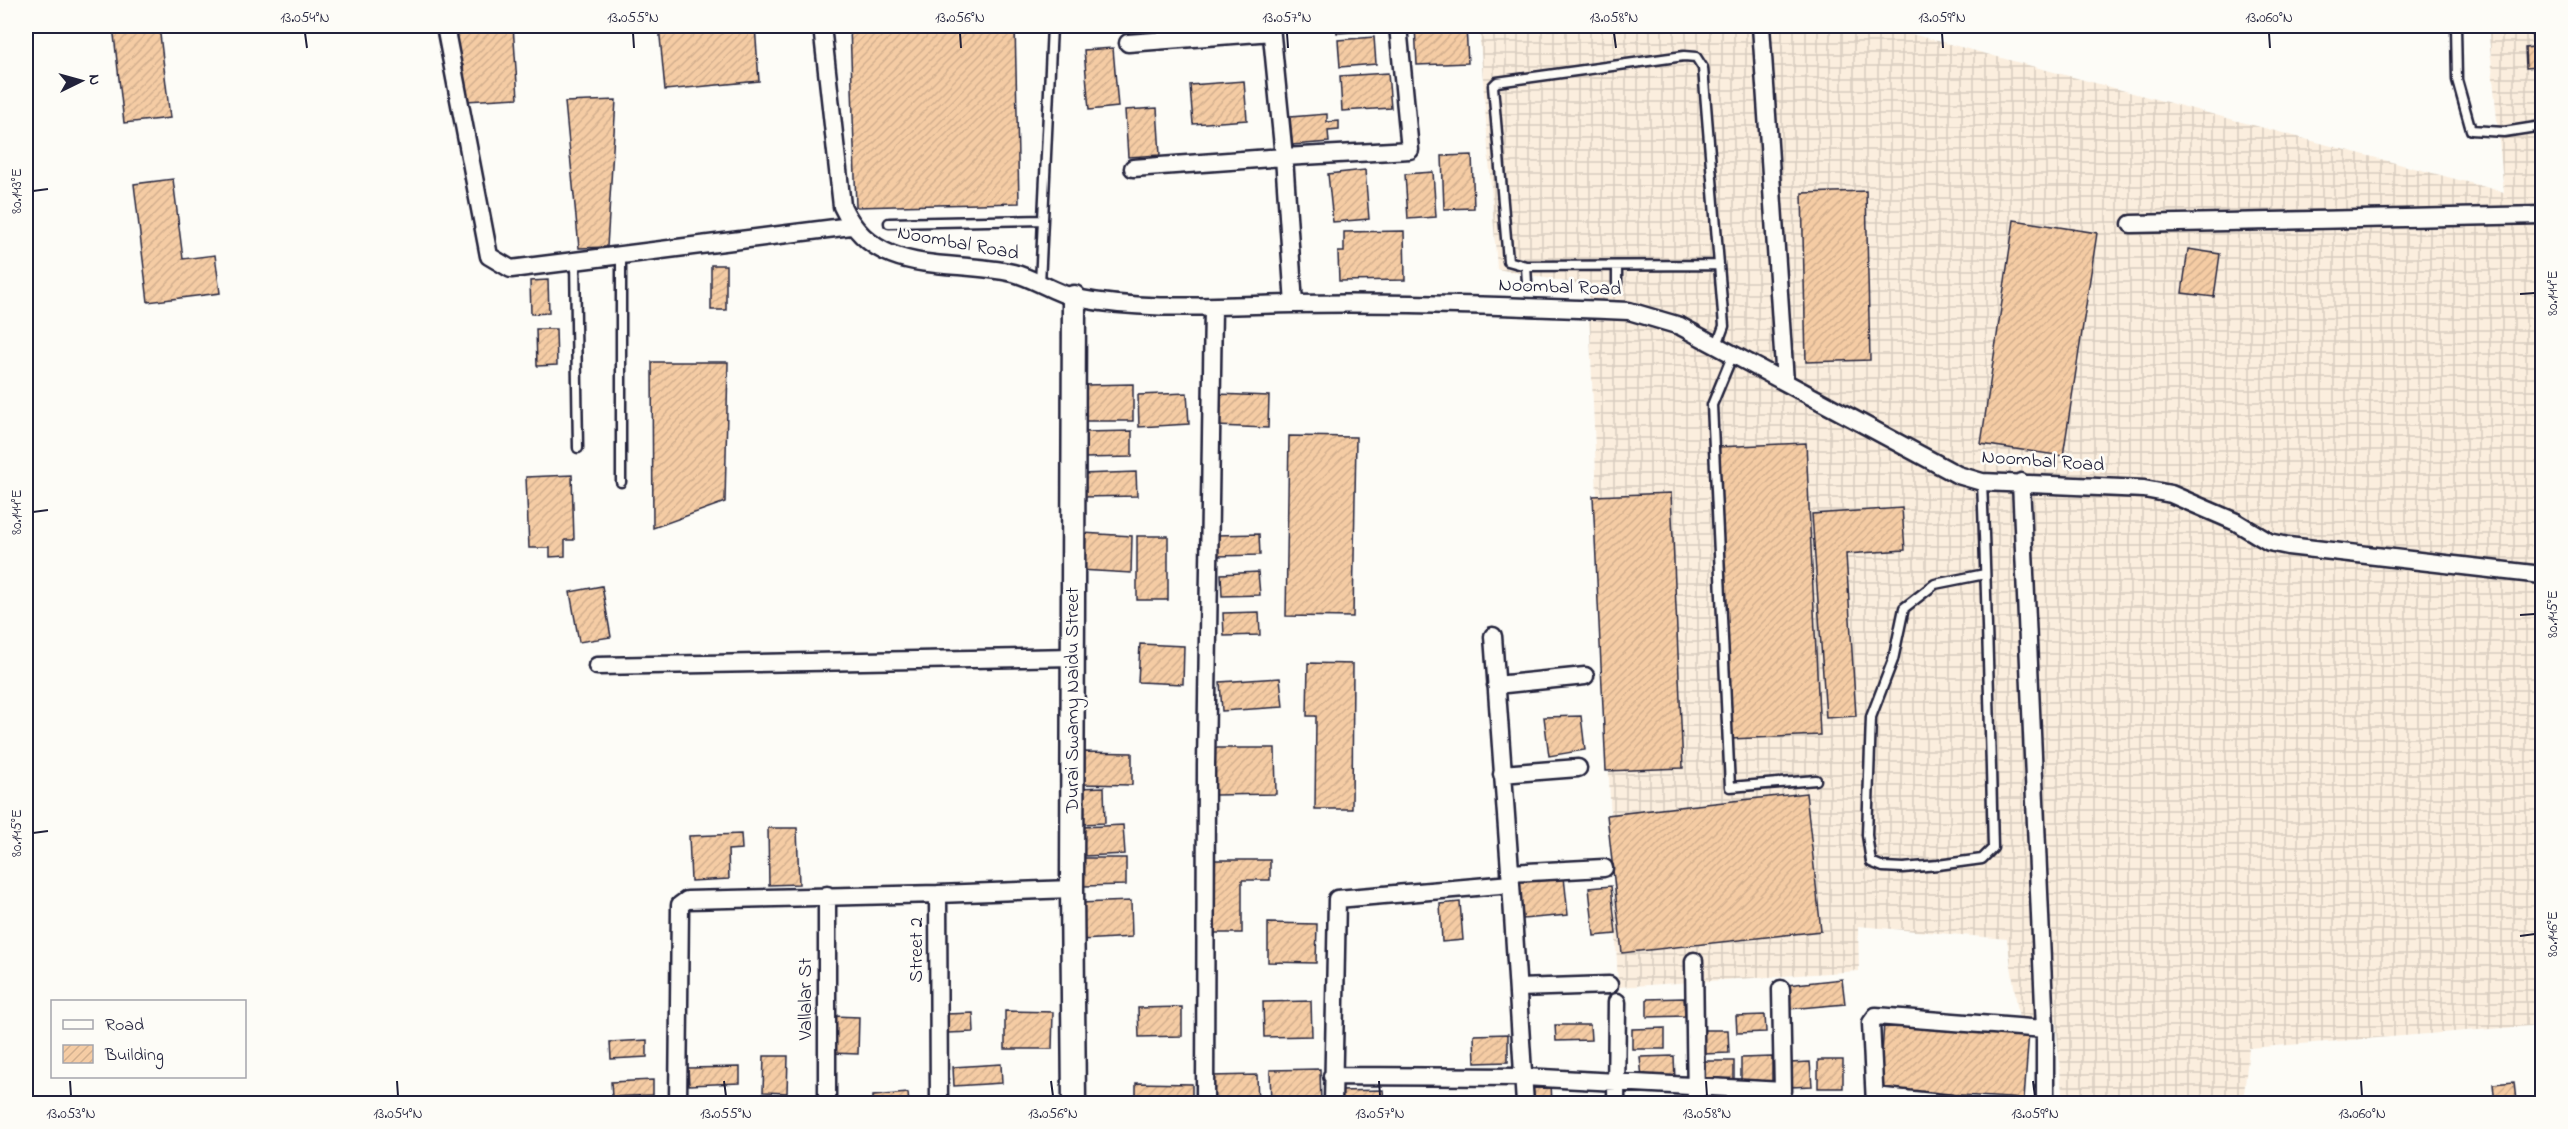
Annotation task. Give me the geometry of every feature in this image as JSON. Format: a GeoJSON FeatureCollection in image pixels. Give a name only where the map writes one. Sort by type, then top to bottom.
{"type":"FeatureCollection","features":[{"type":"Feature","properties":{"kind":"street"},"geometry":{"type":"LineString","coordinates":[[445,26],[489,256],[512,269],[621,257],[851,226]]}},
{"type":"Feature","properties":{"kind":"street","name":"Noombal Road"},"geometry":{"type":"LineString","coordinates":[[822,26],[842,206],[851,226],[877,249],[902,259],[1014,273],[1074,297],[1122,304],[1213,307],[1294,304],[1629,311],[1680,326],[1958,475],[1982,482],[2144,489],[2171,494],[2236,522],[2269,542],[2542,575]]}},
{"type":"Feature","properties":{"kind":"street"},"geometry":{"type":"LineString","coordinates":[[1133,168],[1410,150],[1398,26]]}},
{"type":"Feature","properties":{"kind":"street"},"geometry":{"type":"LineString","coordinates":[[1761,26],[1785,382]]}},
{"type":"Feature","properties":{"kind":"street"},"geometry":{"type":"LineString","coordinates":[[1128,43],[1272,29],[1294,304]]}},
{"type":"Feature","properties":{"kind":"street"},"geometry":{"type":"LineString","coordinates":[[2131,224],[2542,215]]}},
{"type":"Feature","properties":{"kind":"street","name":"Durai Swamy Naidu Street"},"geometry":{"type":"LineString","coordinates":[[1074,297],[1072,889],[1074,1104]]}},
{"type":"Feature","properties":{"kind":"street"},"geometry":{"type":"LineString","coordinates":[[1205,1104],[1206,765],[1213,307]]}},
{"type":"Feature","properties":{"kind":"street"},"geometry":{"type":"LineString","coordinates":[[2021,482],[2045,1029],[2045,1104]]}},
{"type":"Feature","properties":{"kind":"street"},"geometry":{"type":"LineString","coordinates":[[1493,636],[1526,1104]]}},
{"type":"Feature","properties":{"kind":"street"},"geometry":{"type":"LineString","coordinates":[[597,666],[1074,657]]}},
{"type":"Feature","properties":{"kind":"street"},"geometry":{"type":"LineString","coordinates":[[1496,685],[1585,676]]}},
{"type":"Feature","properties":{"kind":"street"},"geometry":{"type":"LineString","coordinates":[[1503,774],[1578,768]]}},
{"type":"Feature","properties":{"kind":"street"},"geometry":{"type":"LineString","coordinates":[[1333,1104],[1337,899],[1604,868]]}},
{"type":"Feature","properties":{"kind":"street","name":"Street 2"},"geometry":{"type":"LineString","coordinates":[[939,1104],[938,894],[1072,889]]}},
{"type":"Feature","properties":{"kind":"street"},"geometry":{"type":"LineString","coordinates":[[678,1104],[680,905],[687,900],[938,894]]}},
{"type":"Feature","properties":{"kind":"street","name":"Vallalar St"},"geometry":{"type":"LineString","coordinates":[[827,895],[827,1104]]}},
{"type":"Feature","properties":{"kind":"street"},"geometry":{"type":"LineString","coordinates":[[1694,961],[1696,1096]]}},
{"type":"Feature","properties":{"kind":"street"},"geometry":{"type":"LineString","coordinates":[[1518,988],[1609,985]]}},
{"type":"Feature","properties":{"kind":"street"},"geometry":{"type":"LineString","coordinates":[[1332,1076],[1524,1077],[1617,1083],[1696,1096],[1783,1091],[1781,989]]}},
{"type":"Feature","properties":{"kind":"street"},"geometry":{"type":"LineString","coordinates":[[1616,1104],[1617,1002]]}},
{"type":"Feature","properties":{"kind":"street"},"geometry":{"type":"LineString","coordinates":[[1951,1104],[1875,1100],[1871,1023],[1876,1016],[2045,1029]]}},
{"type":"Feature","properties":{"kind":"lane"},"geometry":{"type":"LineString","coordinates":[[1040,284],[1052,26]]}},
{"type":"Feature","properties":{"kind":"lane"},"geometry":{"type":"LineString","coordinates":[[2456,26],[2457,80],[2471,130],[2504,132],[2542,126]]}},
{"type":"Feature","properties":{"kind":"lane"},"geometry":{"type":"LineString","coordinates":[[1717,345],[1724,326],[1703,68],[1696,57],[1684,56],[1497,82],[1493,86],[1508,261],[1526,266],[1719,265]]}},
{"type":"Feature","properties":{"kind":"lane"},"geometry":{"type":"LineString","coordinates":[[889,223],[1043,220]]}},
{"type":"Feature","properties":{"kind":"lane"},"geometry":{"type":"LineString","coordinates":[[621,257],[621,482]]}},
{"type":"Feature","properties":{"kind":"lane"},"geometry":{"type":"LineString","coordinates":[[575,261],[578,448]]}},
{"type":"Feature","properties":{"kind":"lane"},"geometry":{"type":"LineString","coordinates":[[1526,266],[1527,283]]}},
{"type":"Feature","properties":{"kind":"lane"},"geometry":{"type":"LineString","coordinates":[[1617,266],[1617,283]]}},
{"type":"Feature","properties":{"kind":"lane"},"geometry":{"type":"LineString","coordinates":[[1733,354],[1712,405],[1730,787],[1816,780]]}},
{"type":"Feature","properties":{"kind":"lane"},"geometry":{"type":"LineString","coordinates":[[1982,482],[1985,574],[1993,848],[1982,859],[1904,868],[1883,867],[1870,862],[1867,835],[1871,717],[1893,660],[1904,608],[1935,584],[1985,574]]}},
{"type":"Feature","properties":{"kind":"shaded area"},"geometry":{"type":"Polygon","coordinates":[[[1479,26],[1892,26],[1893,29],[2504,192],[2488,26],[2542,26],[2542,1025],[2249,1048],[2243,1103],[2180,1104],[2062,1093],[2056,1021],[2019,1019],[2007,939],[1858,926],[1859,971],[1618,987],[1588,286],[1497,269],[1479,26]]]}},
{"type":"Feature","properties":{"kind":"building"},"geometry":{"type":"Polygon","coordinates":[[[113,26],[159,26],[170,118],[124,123],[113,26]]]}},
{"type":"Feature","properties":{"kind":"building"},"geometry":{"type":"Polygon","coordinates":[[[455,26],[513,26],[518,98],[466,101],[463,65],[457,66],[455,26]]]}},
{"type":"Feature","properties":{"kind":"building"},"geometry":{"type":"Polygon","coordinates":[[[659,26],[755,26],[759,81],[665,90],[659,26]]]}},
{"type":"Feature","properties":{"kind":"building"},"geometry":{"type":"Polygon","coordinates":[[[850,26],[1015,26],[1019,203],[856,207],[850,26]]]}},
{"type":"Feature","properties":{"kind":"building"},"geometry":{"type":"Polygon","coordinates":[[[1087,26],[1165,26],[1087,30],[1087,26]]]}},
{"type":"Feature","properties":{"kind":"building"},"geometry":{"type":"Polygon","coordinates":[[[1336,26],[1370,26],[1370,31],[1337,33],[1336,26]]]}},
{"type":"Feature","properties":{"kind":"building"},"geometry":{"type":"Polygon","coordinates":[[[1415,26],[1466,26],[1468,63],[1417,65],[1415,26]]]}},
{"type":"Feature","properties":{"kind":"building"},"geometry":{"type":"Polygon","coordinates":[[[2531,26],[2542,26],[2541,123],[2536,67],[2526,68],[2525,48],[2533,47],[2531,26]]]}},
{"type":"Feature","properties":{"kind":"building"},"geometry":{"type":"Polygon","coordinates":[[[1374,37],[1376,64],[1340,67],[1338,40],[1374,37]]]}},
{"type":"Feature","properties":{"kind":"building"},"geometry":{"type":"Polygon","coordinates":[[[1113,48],[1118,107],[1089,110],[1084,50],[1113,48]]]}},
{"type":"Feature","properties":{"kind":"building"},"geometry":{"type":"Polygon","coordinates":[[[1388,73],[1391,108],[1342,111],[1340,76],[1388,73]]]}},
{"type":"Feature","properties":{"kind":"building"},"geometry":{"type":"Polygon","coordinates":[[[1244,81],[1247,120],[1193,124],[1190,85],[1244,81]]]}},
{"type":"Feature","properties":{"kind":"building"},"geometry":{"type":"Polygon","coordinates":[[[616,100],[607,247],[579,248],[565,102],[616,100]]]}},
{"type":"Feature","properties":{"kind":"building"},"geometry":{"type":"Polygon","coordinates":[[[1157,108],[1160,155],[1128,157],[1125,110],[1157,108]]]}},
{"type":"Feature","properties":{"kind":"building"},"geometry":{"type":"Polygon","coordinates":[[[1327,114],[1327,122],[1339,121],[1339,130],[1328,131],[1329,142],[1292,145],[1290,117],[1327,114]]]}},
{"type":"Feature","properties":{"kind":"building"},"geometry":{"type":"Polygon","coordinates":[[[1472,155],[1474,208],[1444,209],[1442,156],[1472,155]]]}},
{"type":"Feature","properties":{"kind":"building"},"geometry":{"type":"Polygon","coordinates":[[[1365,170],[1369,219],[1333,222],[1328,174],[1365,170]]]}},
{"type":"Feature","properties":{"kind":"building"},"geometry":{"type":"Polygon","coordinates":[[[1433,172],[1436,217],[1408,219],[1405,174],[1433,172]]]}},
{"type":"Feature","properties":{"kind":"building"},"geometry":{"type":"Polygon","coordinates":[[[173,179],[183,259],[215,255],[220,293],[148,302],[134,184],[173,179]]]}},
{"type":"Feature","properties":{"kind":"building"},"geometry":{"type":"Polygon","coordinates":[[[1866,191],[1870,360],[1806,362],[1802,193],[1866,191]]]}},
{"type":"Feature","properties":{"kind":"building"},"geometry":{"type":"Polygon","coordinates":[[[2014,220],[2097,233],[2063,456],[1981,444],[2014,220]]]}},
{"type":"Feature","properties":{"kind":"building"},"geometry":{"type":"Polygon","coordinates":[[[1404,231],[1405,280],[1339,281],[1338,252],[1344,252],[1344,232],[1404,231]]]}},
{"type":"Feature","properties":{"kind":"building"},"geometry":{"type":"Polygon","coordinates":[[[2188,249],[2220,254],[2214,297],[2182,293],[2188,249]]]}},
{"type":"Feature","properties":{"kind":"building"},"geometry":{"type":"Polygon","coordinates":[[[711,265],[726,265],[726,310],[711,310],[711,265]]]}},
{"type":"Feature","properties":{"kind":"building"},"geometry":{"type":"Polygon","coordinates":[[[548,280],[549,313],[531,314],[530,281],[548,280]]]}},
{"type":"Feature","properties":{"kind":"building"},"geometry":{"type":"Polygon","coordinates":[[[536,329],[556,329],[557,365],[537,366],[536,329]]]}},
{"type":"Feature","properties":{"kind":"building"},"geometry":{"type":"Polygon","coordinates":[[[652,362],[728,362],[725,502],[653,528],[652,362]]]}},
{"type":"Feature","properties":{"kind":"building"},"geometry":{"type":"Polygon","coordinates":[[[1133,384],[1133,421],[1084,421],[1084,385],[1133,384]]]}},
{"type":"Feature","properties":{"kind":"building"},"geometry":{"type":"Polygon","coordinates":[[[1187,393],[1189,424],[1139,427],[1138,395],[1187,393]]]}},
{"type":"Feature","properties":{"kind":"building"},"geometry":{"type":"Polygon","coordinates":[[[1217,394],[1269,396],[1268,428],[1216,426],[1217,394]]]}},
{"type":"Feature","properties":{"kind":"building"},"geometry":{"type":"Polygon","coordinates":[[[1132,431],[1132,457],[1084,458],[1084,432],[1132,431]]]}},
{"type":"Feature","properties":{"kind":"building"},"geometry":{"type":"Polygon","coordinates":[[[1289,436],[1356,437],[1353,617],[1286,616],[1289,436]]]}},
{"type":"Feature","properties":{"kind":"building"},"geometry":{"type":"Polygon","coordinates":[[[1806,443],[1820,735],[1731,739],[1717,447],[1806,443]]]}},
{"type":"Feature","properties":{"kind":"building"},"geometry":{"type":"Polygon","coordinates":[[[1136,472],[1137,496],[1082,497],[1082,474],[1136,472]]]}},
{"type":"Feature","properties":{"kind":"building"},"geometry":{"type":"Polygon","coordinates":[[[572,475],[574,540],[565,540],[565,556],[550,557],[550,548],[529,548],[526,477],[572,475]]]}},
{"type":"Feature","properties":{"kind":"building"},"geometry":{"type":"Polygon","coordinates":[[[1671,493],[1683,768],[1606,771],[1593,496],[1671,493]]]}},
{"type":"Feature","properties":{"kind":"building"},"geometry":{"type":"Polygon","coordinates":[[[1902,508],[1905,550],[1846,554],[1856,716],[1826,718],[1812,514],[1902,508]]]}},
{"type":"Feature","properties":{"kind":"building"},"geometry":{"type":"Polygon","coordinates":[[[1082,533],[1132,536],[1131,573],[1080,570],[1082,533]]]}},
{"type":"Feature","properties":{"kind":"building"},"geometry":{"type":"Polygon","coordinates":[[[1259,534],[1260,555],[1216,556],[1216,535],[1259,534]]]}},
{"type":"Feature","properties":{"kind":"building"},"geometry":{"type":"Polygon","coordinates":[[[1137,536],[1168,536],[1168,600],[1137,600],[1137,536]]]}},
{"type":"Feature","properties":{"kind":"building"},"geometry":{"type":"Polygon","coordinates":[[[1258,572],[1260,595],[1222,596],[1221,574],[1258,572]]]}},
{"type":"Feature","properties":{"kind":"building"},"geometry":{"type":"Polygon","coordinates":[[[602,586],[611,637],[579,642],[570,592],[602,586]]]}},
{"type":"Feature","properties":{"kind":"building"},"geometry":{"type":"Polygon","coordinates":[[[1259,612],[1260,635],[1224,636],[1223,613],[1259,612]]]}},
{"type":"Feature","properties":{"kind":"building"},"geometry":{"type":"Polygon","coordinates":[[[1140,644],[1184,646],[1183,684],[1138,682],[1140,644]]]}},
{"type":"Feature","properties":{"kind":"building"},"geometry":{"type":"Polygon","coordinates":[[[1308,663],[1353,664],[1352,809],[1315,809],[1316,716],[1307,716],[1308,663]]]}},
{"type":"Feature","properties":{"kind":"building"},"geometry":{"type":"Polygon","coordinates":[[[1280,678],[1283,707],[1222,711],[1220,682],[1280,678]]]}},
{"type":"Feature","properties":{"kind":"building"},"geometry":{"type":"Polygon","coordinates":[[[1581,716],[1585,750],[1549,756],[1544,717],[1581,716]]]}},
{"type":"Feature","properties":{"kind":"building"},"geometry":{"type":"Polygon","coordinates":[[[1214,748],[1275,748],[1276,794],[1215,795],[1214,748]]]}},
{"type":"Feature","properties":{"kind":"building"},"geometry":{"type":"Polygon","coordinates":[[[1082,752],[1132,753],[1132,785],[1081,784],[1082,752]]]}},
{"type":"Feature","properties":{"kind":"building"},"geometry":{"type":"Polygon","coordinates":[[[1104,787],[1105,823],[1081,824],[1080,788],[1104,787]]]}},
{"type":"Feature","properties":{"kind":"building"},"geometry":{"type":"Polygon","coordinates":[[[1806,793],[1821,931],[1622,953],[1607,815],[1806,793]]]}},
{"type":"Feature","properties":{"kind":"building"},"geometry":{"type":"Polygon","coordinates":[[[1123,825],[1125,854],[1084,856],[1083,827],[1123,825]]]}},
{"type":"Feature","properties":{"kind":"building"},"geometry":{"type":"Polygon","coordinates":[[[768,828],[797,828],[799,884],[769,885],[768,828]]]}},
{"type":"Feature","properties":{"kind":"building"},"geometry":{"type":"Polygon","coordinates":[[[741,834],[742,849],[728,850],[729,879],[691,881],[689,836],[741,834]]]}},
{"type":"Feature","properties":{"kind":"building"},"geometry":{"type":"Polygon","coordinates":[[[1083,858],[1126,858],[1126,885],[1083,886],[1083,858]]]}},
{"type":"Feature","properties":{"kind":"building"},"geometry":{"type":"Polygon","coordinates":[[[1211,860],[1270,860],[1270,880],[1242,880],[1242,933],[1211,933],[1211,860]]]}},
{"type":"Feature","properties":{"kind":"building"},"geometry":{"type":"Polygon","coordinates":[[[1564,877],[1568,915],[1523,919],[1519,881],[1564,877]]]}},
{"type":"Feature","properties":{"kind":"building"},"geometry":{"type":"Polygon","coordinates":[[[1611,886],[1616,934],[1594,936],[1589,888],[1611,886]]]}},
{"type":"Feature","properties":{"kind":"building"},"geometry":{"type":"Polygon","coordinates":[[[1131,901],[1132,937],[1081,940],[1079,903],[1131,901]]]}},
{"type":"Feature","properties":{"kind":"building"},"geometry":{"type":"Polygon","coordinates":[[[1460,902],[1463,940],[1442,942],[1440,904],[1460,902]]]}},
{"type":"Feature","properties":{"kind":"building"},"geometry":{"type":"Polygon","coordinates":[[[1268,923],[1317,924],[1316,963],[1268,962],[1268,923]]]}},
{"type":"Feature","properties":{"kind":"building"},"geometry":{"type":"Polygon","coordinates":[[[1842,979],[1845,1004],[1789,1009],[1787,985],[1842,979]]]}},
{"type":"Feature","properties":{"kind":"building"},"geometry":{"type":"Polygon","coordinates":[[[1684,998],[1685,1016],[1647,1017],[1647,999],[1684,998]]]}},
{"type":"Feature","properties":{"kind":"building"},"geometry":{"type":"Polygon","coordinates":[[[1311,1001],[1312,1036],[1264,1037],[1263,1002],[1311,1001]]]}},
{"type":"Feature","properties":{"kind":"building"},"geometry":{"type":"Polygon","coordinates":[[[1182,1007],[1182,1036],[1139,1037],[1138,1008],[1182,1007]]]}},
{"type":"Feature","properties":{"kind":"building"},"geometry":{"type":"Polygon","coordinates":[[[1005,1011],[1053,1012],[1052,1049],[1005,1049],[1005,1011]]]}},
{"type":"Feature","properties":{"kind":"building"},"geometry":{"type":"Polygon","coordinates":[[[973,1013],[974,1032],[947,1033],[946,1014],[973,1013]]]}},
{"type":"Feature","properties":{"kind":"building"},"geometry":{"type":"Polygon","coordinates":[[[1765,1015],[1766,1032],[1737,1033],[1736,1016],[1765,1015]]]}},
{"type":"Feature","properties":{"kind":"building"},"geometry":{"type":"Polygon","coordinates":[[[832,1016],[859,1017],[858,1054],[831,1053],[832,1016]]]}},
{"type":"Feature","properties":{"kind":"building"},"geometry":{"type":"Polygon","coordinates":[[[1884,1022],[2029,1031],[2024,1099],[1880,1090],[1884,1022]]]}},
{"type":"Feature","properties":{"kind":"building"},"geometry":{"type":"Polygon","coordinates":[[[1555,1025],[1590,1025],[1591,1040],[1556,1041],[1555,1025]]]}},
{"type":"Feature","properties":{"kind":"building"},"geometry":{"type":"Polygon","coordinates":[[[1665,1028],[1665,1049],[1632,1049],[1632,1029],[1665,1028]]]}},
{"type":"Feature","properties":{"kind":"building"},"geometry":{"type":"Polygon","coordinates":[[[1702,1030],[1728,1030],[1729,1053],[1703,1054],[1702,1030]]]}},
{"type":"Feature","properties":{"kind":"building"},"geometry":{"type":"Polygon","coordinates":[[[1508,1034],[1508,1062],[1475,1063],[1474,1035],[1508,1034]]]}},
{"type":"Feature","properties":{"kind":"building"},"geometry":{"type":"Polygon","coordinates":[[[647,1040],[647,1057],[611,1059],[610,1042],[647,1040]]]}},
{"type":"Feature","properties":{"kind":"building"},"geometry":{"type":"Polygon","coordinates":[[[764,1056],[788,1056],[787,1093],[763,1092],[764,1056]]]}},
{"type":"Feature","properties":{"kind":"building"},"geometry":{"type":"Polygon","coordinates":[[[1674,1056],[1675,1081],[1642,1078],[1640,1057],[1674,1056]]]}},
{"type":"Feature","properties":{"kind":"building"},"geometry":{"type":"Polygon","coordinates":[[[1772,1057],[1772,1083],[1741,1084],[1741,1058],[1772,1057]]]}},
{"type":"Feature","properties":{"kind":"building"},"geometry":{"type":"Polygon","coordinates":[[[1818,1060],[1843,1060],[1843,1088],[1818,1088],[1818,1060]]]}},
{"type":"Feature","properties":{"kind":"building"},"geometry":{"type":"Polygon","coordinates":[[[1703,1061],[1734,1061],[1734,1083],[1704,1084],[1703,1061]]]}},
{"type":"Feature","properties":{"kind":"building"},"geometry":{"type":"Polygon","coordinates":[[[1810,1062],[1812,1086],[1791,1087],[1790,1063],[1810,1062]]]}},
{"type":"Feature","properties":{"kind":"building"},"geometry":{"type":"Polygon","coordinates":[[[1001,1064],[1002,1083],[954,1086],[953,1067],[1001,1064]]]}},
{"type":"Feature","properties":{"kind":"building"},"geometry":{"type":"Polygon","coordinates":[[[740,1067],[740,1083],[689,1085],[688,1068],[740,1067]]]}},
{"type":"Feature","properties":{"kind":"building"},"geometry":{"type":"Polygon","coordinates":[[[1320,1069],[1321,1104],[1271,1104],[1270,1070],[1320,1069]]]}},
{"type":"Feature","properties":{"kind":"building"},"geometry":{"type":"Polygon","coordinates":[[[1257,1075],[1258,1104],[1212,1104],[1211,1076],[1257,1075]]]}},
{"type":"Feature","properties":{"kind":"building"},"geometry":{"type":"Polygon","coordinates":[[[653,1080],[653,1095],[612,1097],[611,1082],[653,1080]]]}},
{"type":"Feature","properties":{"kind":"building"},"geometry":{"type":"Polygon","coordinates":[[[2514,1082],[2516,1101],[2495,1104],[2493,1084],[2514,1082]]]}},
{"type":"Feature","properties":{"kind":"building"},"geometry":{"type":"Polygon","coordinates":[[[1136,1083],[1192,1084],[1192,1104],[1136,1104],[1136,1083]]]}},
{"type":"Feature","properties":{"kind":"building"},"geometry":{"type":"Polygon","coordinates":[[[1533,1083],[1551,1083],[1552,1104],[1534,1104],[1533,1083]]]}},
{"type":"Feature","properties":{"kind":"building"},"geometry":{"type":"Polygon","coordinates":[[[1383,1090],[1384,1104],[1341,1104],[1340,1091],[1383,1090]]]}},
{"type":"Feature","properties":{"kind":"building"},"geometry":{"type":"Polygon","coordinates":[[[908,1093],[909,1104],[873,1104],[873,1096],[908,1093]]]}},
{"type":"Feature","properties":{"kind":"building"},"geometry":{"type":"Polygon","coordinates":[[[651,1097],[651,1104],[618,1104],[618,1099],[651,1097]]]}}]}
